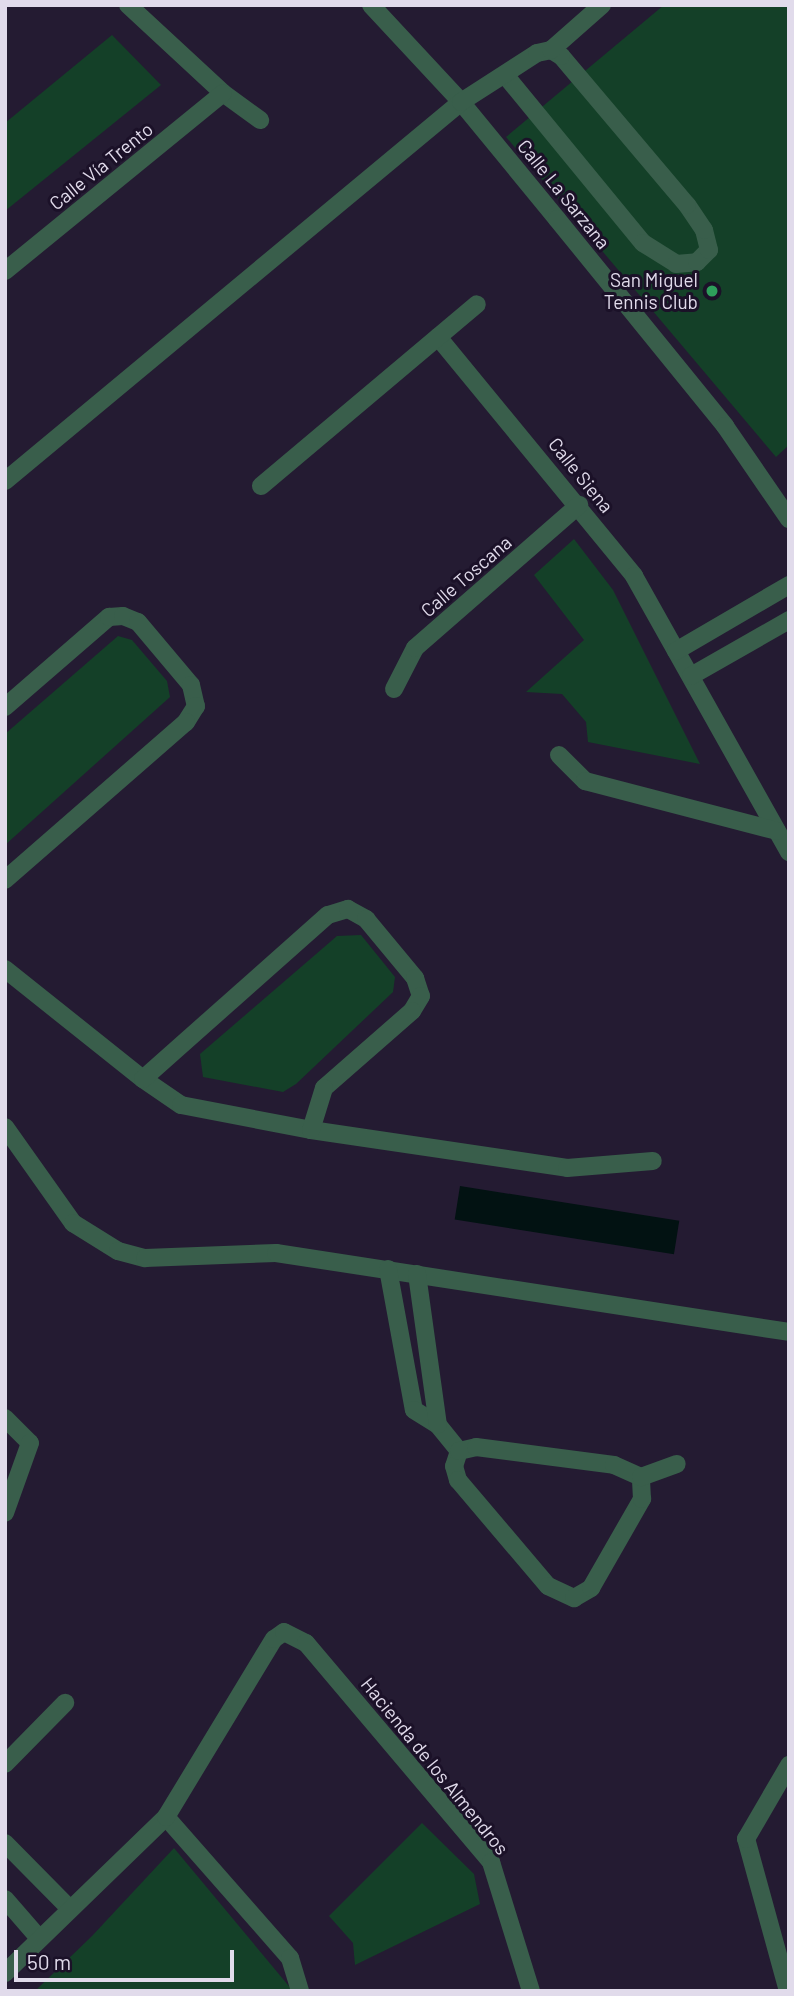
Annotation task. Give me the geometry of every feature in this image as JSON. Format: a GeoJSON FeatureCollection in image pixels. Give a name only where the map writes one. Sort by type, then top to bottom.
{"type":"FeatureCollection","features":[{"type":"Feature","properties":{"kind":"street"},"geometry":{"type":"LineString","coordinates":[[128,5],[223,93],[260,120]]}},
{"type":"Feature","properties":{"kind":"street","name":"Calle La Sarzana"},"geometry":{"type":"LineString","coordinates":[[371,5],[461,102],[725,426],[789,519]]}},
{"type":"Feature","properties":{"kind":"street"},"geometry":{"type":"LineString","coordinates":[[5,481],[461,102],[537,53],[551,50],[601,5]]}},
{"type":"Feature","properties":{"kind":"street"},"geometry":{"type":"LineString","coordinates":[[505,75],[643,243],[676,264],[697,262],[709,250],[704,230],[687,205],[561,55],[551,50]]}},
{"type":"Feature","properties":{"kind":"street","name":"Calle Vía Trento"},"geometry":{"type":"LineString","coordinates":[[5,271],[223,93]]}},
{"type":"Feature","properties":{"kind":"street"},"geometry":{"type":"LineString","coordinates":[[261,486],[477,303]]}},
{"type":"Feature","properties":{"kind":"street","name":"Calle Siena"},"geometry":{"type":"LineString","coordinates":[[438,337],[579,505],[634,576],[789,852]]}},
{"type":"Feature","properties":{"kind":"street","name":"Calle Toscana"},"geometry":{"type":"LineString","coordinates":[[394,689],[415,648],[579,505]]}},
{"type":"Feature","properties":{"kind":"street"},"geometry":{"type":"LineString","coordinates":[[676,651],[789,584]]}},
{"type":"Feature","properties":{"kind":"street"},"geometry":{"type":"LineString","coordinates":[[5,707],[109,617],[123,616],[138,622],[191,685],[196,706],[187,722],[5,880]]}},
{"type":"Feature","properties":{"kind":"street"},"geometry":{"type":"LineString","coordinates":[[691,676],[789,620]]}},
{"type":"Feature","properties":{"kind":"street"},"geometry":{"type":"LineString","coordinates":[[559,755],[584,781],[777,831]]}},
{"type":"Feature","properties":{"kind":"street"},"geometry":{"type":"LineString","coordinates":[[142,1079],[328,915],[348,909],[366,919],[415,978],[421,996],[412,1011],[324,1088],[312,1130]]}},
{"type":"Feature","properties":{"kind":"street"},"geometry":{"type":"LineString","coordinates":[[5,969],[142,1079],[181,1105],[312,1130],[567,1168],[653,1161]]}},
{"type":"Feature","properties":{"kind":"street"},"geometry":{"type":"LineString","coordinates":[[5,1127],[73,1223],[118,1251],[145,1258],[276,1253],[789,1332]]}},
{"type":"Feature","properties":{"kind":"street"},"geometry":{"type":"LineString","coordinates":[[388,1269],[414,1410],[438,1425],[458,1451]]}},
{"type":"Feature","properties":{"kind":"street"},"geometry":{"type":"LineString","coordinates":[[417,1274],[438,1425]]}},
{"type":"Feature","properties":{"kind":"street"},"geometry":{"type":"LineString","coordinates":[[5,1418],[30,1443],[5,1513]]}},
{"type":"Feature","properties":{"kind":"street"},"geometry":{"type":"LineString","coordinates":[[458,1451],[476,1447],[614,1465],[642,1477],[677,1464]]}},
{"type":"Feature","properties":{"kind":"street"},"geometry":{"type":"LineString","coordinates":[[458,1451],[454,1466],[458,1480],[548,1586],[574,1598]]}},
{"type":"Feature","properties":{"kind":"street"},"geometry":{"type":"LineString","coordinates":[[574,1598],[591,1588],[642,1499],[642,1477]]}},
{"type":"Feature","properties":{"kind":"street"},"geometry":{"type":"LineString","coordinates":[[574,1598],[575,1617]]}},
{"type":"Feature","properties":{"kind":"street","name":"Hacienda de los Almendros"},"geometry":{"type":"LineString","coordinates":[[166,1817],[274,1639],[284,1632],[306,1643],[491,1862],[531,1991]]}},
{"type":"Feature","properties":{"kind":"street"},"geometry":{"type":"LineString","coordinates":[[5,1764],[65,1703]]}},
{"type":"Feature","properties":{"kind":"street"},"geometry":{"type":"LineString","coordinates":[[788,1991],[746,1839],[789,1765]]}},
{"type":"Feature","properties":{"kind":"street"},"geometry":{"type":"LineString","coordinates":[[5,1973],[38,1937],[166,1817],[290,1958],[300,1991]]}},
{"type":"Feature","properties":{"kind":"street"},"geometry":{"type":"LineString","coordinates":[[5,1843],[69,1908]]}},
{"type":"Feature","properties":{"kind":"street"},"geometry":{"type":"LineString","coordinates":[[5,1899],[38,1937]]}},
{"type":"Feature","properties":{"kind":"green space","name":"San Miguel Tennis Club"},"geometry":{"type":"Polygon","coordinates":[[[664,5],[789,5],[789,445],[776,457],[506,137],[664,5]]]}},
{"type":"Feature","properties":{"kind":"green space"},"geometry":{"type":"Polygon","coordinates":[[[112,35],[161,85],[5,211],[5,123],[112,35]]]}},
{"type":"Feature","properties":{"kind":"green space"},"geometry":{"type":"Polygon","coordinates":[[[574,539],[613,590],[700,764],[588,742],[586,722],[562,694],[526,692],[584,640],[534,575],[574,539]]]}},
{"type":"Feature","properties":{"kind":"green space"},"geometry":{"type":"Polygon","coordinates":[[[118,636],[132,640],[167,681],[170,697],[5,845],[5,734],[118,636]]]}},
{"type":"Feature","properties":{"kind":"green space"},"geometry":{"type":"Polygon","coordinates":[[[361,935],[395,977],[393,992],[296,1084],[283,1092],[203,1077],[200,1054],[337,936],[361,935]]]}},
{"type":"Feature","properties":{"kind":"green space"},"geometry":{"type":"Polygon","coordinates":[[[422,1823],[474,1874],[480,1904],[355,1965],[353,1943],[329,1916],[422,1823]]]}},
{"type":"Feature","properties":{"kind":"green space"},"geometry":{"type":"Polygon","coordinates":[[[174,1848],[293,1991],[35,1991],[92,1936],[174,1848]]]}},
{"type":"Feature","properties":{"kind":"shaded area"},"geometry":{"type":"Polygon","coordinates":[[[460,1186],[679,1221],[674,1254],[455,1220],[460,1186]]]}},
{"type":"Feature","properties":{"kind":"place","name":"San Miguel Tennis Club"},"geometry":{"type":"Point","coordinates":[712,291]}}]}
